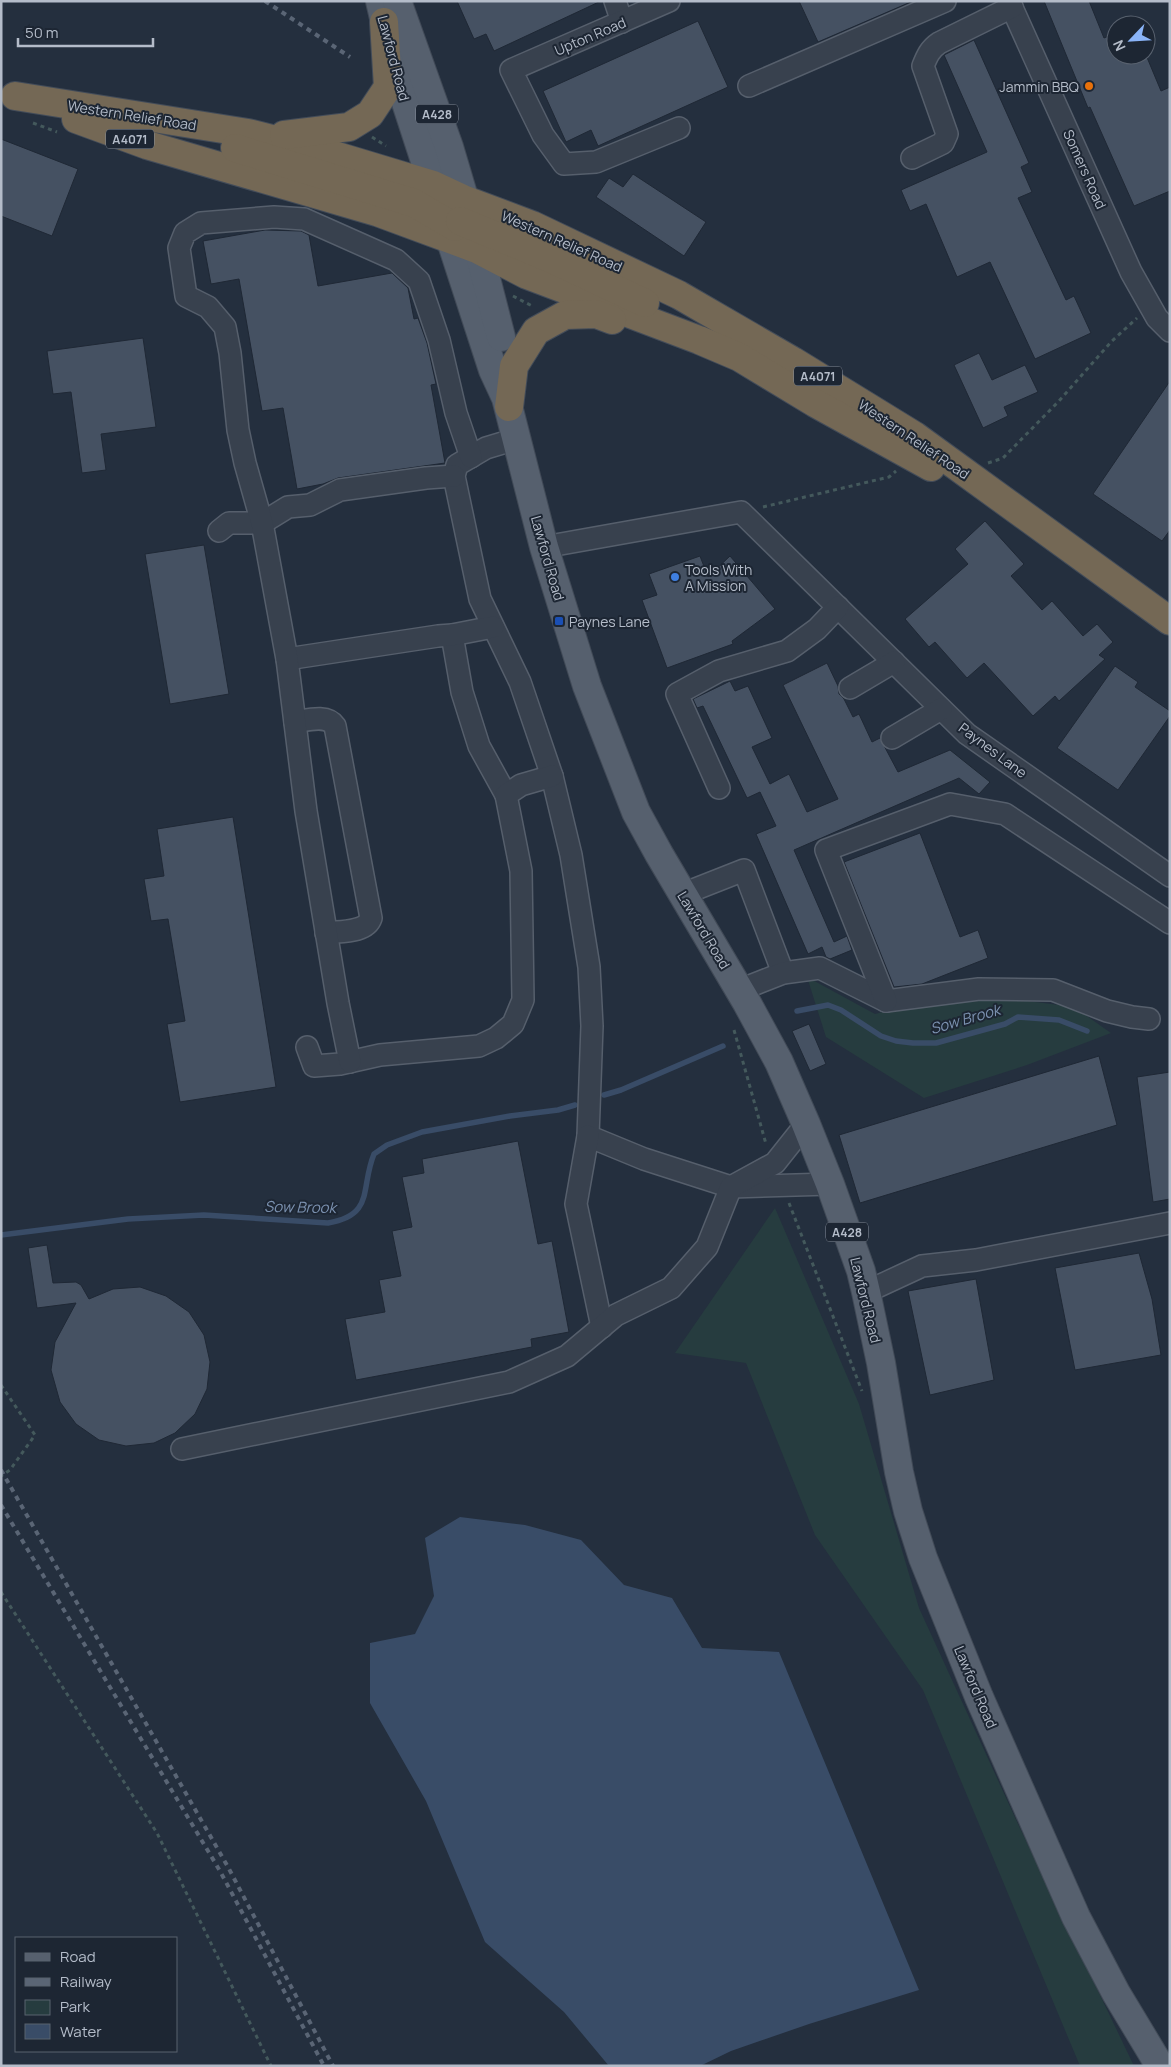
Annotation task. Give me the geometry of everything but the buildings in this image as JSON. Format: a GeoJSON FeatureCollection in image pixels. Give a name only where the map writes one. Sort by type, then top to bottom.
{"type":"FeatureCollection","features":[{"type":"Feature","properties":{"kind":"highway"},"geometry":{"type":"LineString","coordinates":[[260,136],[305,134],[349,128],[370,114],[388,87],[387,8]]}},
{"type":"Feature","properties":{"kind":"highway","name":"Western Relief Road"},"geometry":{"type":"LineString","coordinates":[[8,94],[147,145],[377,212],[457,221],[532,225],[687,299],[915,436],[1170,620]]}},
{"type":"Feature","properties":{"kind":"highway","name":"Western Relief Road"},"geometry":{"type":"LineString","coordinates":[[8,94],[260,136],[327,153],[457,221],[526,275],[739,357],[815,403],[1048,532]]}},
{"type":"Feature","properties":{"kind":"highway"},"geometry":{"type":"LineString","coordinates":[[112,112],[414,203],[457,221]]}},
{"type":"Feature","properties":{"kind":"highway"},"geometry":{"type":"LineString","coordinates":[[507,402],[514,366],[528,342],[536,331],[565,315],[596,314],[679,348],[739,357]]}},
{"type":"Feature","properties":{"kind":"main road","name":"Lawford Road"},"geometry":{"type":"LineString","coordinates":[[387,8],[398,78],[457,221],[506,361],[507,402],[516,439],[544,547],[587,686],[636,812],[740,990],[779,1062],[806,1124],[861,1271],[881,1363],[898,1472],[922,1558],[979,1697],[1076,1917],[1116,1993],[1160,2066]]}},
{"type":"Feature","properties":{"kind":"street"},"geometry":{"type":"LineString","coordinates":[[615,1],[622,22]]}},
{"type":"Feature","properties":{"kind":"street","name":"Upton Road"},"geometry":{"type":"LineString","coordinates":[[669,1],[511,70],[543,135],[564,164],[596,162],[680,128]]}},
{"type":"Feature","properties":{"kind":"street"},"geometry":{"type":"LineString","coordinates":[[749,86],[945,1]]}},
{"type":"Feature","properties":{"kind":"street"},"geometry":{"type":"LineString","coordinates":[[912,158],[943,143],[946,134],[923,66],[932,48],[1010,4]]}},
{"type":"Feature","properties":{"kind":"street","name":"Somers Road"},"geometry":{"type":"LineString","coordinates":[[1010,4],[1131,272],[1157,318],[1170,331]]}},
{"type":"Feature","properties":{"kind":"street"},"geometry":{"type":"LineString","coordinates":[[350,1062],[306,811],[286,659],[262,523],[238,430],[230,353],[225,326],[208,307],[186,296],[179,248],[185,233],[201,223],[274,217],[304,219],[396,260],[419,281],[439,340],[456,413],[471,457]]}},
{"type":"Feature","properties":{"kind":"street"},"geometry":{"type":"LineString","coordinates":[[516,439],[486,448],[457,465],[454,476],[480,599],[520,682],[552,776],[571,855],[589,967],[592,1026],[588,1136],[576,1204],[602,1327]]}},
{"type":"Feature","properties":{"kind":"street"},"geometry":{"type":"LineString","coordinates":[[219,531],[229,523],[262,523],[288,507],[310,505],[340,490],[454,476]]}},
{"type":"Feature","properties":{"kind":"street"},"geometry":{"type":"LineString","coordinates":[[544,547],[741,512]]}},
{"type":"Feature","properties":{"kind":"street","name":"Paynes Lane"},"geometry":{"type":"LineString","coordinates":[[741,512],[967,734],[1170,876]]}},
{"type":"Feature","properties":{"kind":"street"},"geometry":{"type":"LineString","coordinates":[[719,788],[677,694],[719,671],[787,651],[817,630],[838,607]]}},
{"type":"Feature","properties":{"kind":"street"},"geometry":{"type":"LineString","coordinates":[[286,659],[452,635],[493,627]]}},
{"type":"Feature","properties":{"kind":"street"},"geometry":{"type":"LineString","coordinates":[[306,1047],[314,1066],[350,1062],[380,1055],[479,1046],[496,1038],[513,1024],[523,1000],[521,871],[506,796],[479,746],[462,692],[452,635]]}},
{"type":"Feature","properties":{"kind":"street"},"geometry":{"type":"LineString","coordinates":[[850,688],[894,662]]}},
{"type":"Feature","properties":{"kind":"street"},"geometry":{"type":"LineString","coordinates":[[892,738],[941,708]]}},
{"type":"Feature","properties":{"kind":"street"},"geometry":{"type":"LineString","coordinates":[[295,722],[326,719],[332,721],[336,726],[371,918],[363,928],[326,933]]}},
{"type":"Feature","properties":{"kind":"street"},"geometry":{"type":"LineString","coordinates":[[506,796],[521,785],[552,776]]}},
{"type":"Feature","properties":{"kind":"street"},"geometry":{"type":"LineString","coordinates":[[886,1000],[826,850],[950,804],[1005,814],[1170,922]]}},
{"type":"Feature","properties":{"kind":"street"},"geometry":{"type":"LineString","coordinates":[[683,894],[744,870],[783,972]]}},
{"type":"Feature","properties":{"kind":"street"},"geometry":{"type":"LineString","coordinates":[[740,990],[783,972],[820,968],[886,1000],[979,989],[1052,990],[1107,1010],[1132,1017],[1149,1019]]}},
{"type":"Feature","properties":{"kind":"street"},"geometry":{"type":"LineString","coordinates":[[182,1449],[509,1382],[567,1356],[616,1315],[670,1288],[707,1247],[731,1187],[775,1163],[806,1124]]}},
{"type":"Feature","properties":{"kind":"street"},"geometry":{"type":"LineString","coordinates":[[588,1136],[644,1159],[731,1187],[830,1184]]}},
{"type":"Feature","properties":{"kind":"street"},"geometry":{"type":"LineString","coordinates":[[866,1292],[922,1266],[976,1260],[1170,1223]]}},
{"type":"Feature","properties":{"kind":"path"},"geometry":{"type":"LineString","coordinates":[[366,133],[388,147]]}},
{"type":"Feature","properties":{"kind":"path"},"geometry":{"type":"LineString","coordinates":[[984,464],[1003,458],[1112,341],[1150,306]]}},
{"type":"Feature","properties":{"kind":"path"},"geometry":{"type":"LineString","coordinates":[[741,512],[889,477],[893,475],[900,463]]}},
{"type":"Feature","properties":{"kind":"path"},"geometry":{"type":"LineString","coordinates":[[1,1385],[35,1435],[10,1470],[1,1476]]}},
{"type":"Feature","properties":{"kind":"path"},"geometry":{"type":"LineString","coordinates":[[1,1592],[157,1833],[271,2066]]}},
{"type":"Feature","properties":{"kind":"green space"},"geometry":{"type":"Polygon","coordinates":[[[807,977],[875,1014],[937,998],[1020,1000],[1074,1007],[1111,1033],[1027,1065],[924,1098],[826,1037],[807,977]]]}},
{"type":"Feature","properties":{"kind":"green space"},"geometry":{"type":"Polygon","coordinates":[[[775,1208],[859,1404],[919,1608],[1018,1824],[1134,2066],[1080,2066],[923,1690],[815,1535],[746,1363],[675,1353],[775,1208]]]}},
{"type":"Feature","properties":{"kind":"water"},"geometry":{"type":"Polygon","coordinates":[[[460,1517],[525,1525],[581,1540],[624,1585],[672,1598],[702,1648],[779,1652],[919,1990],[809,2024],[731,2051],[700,2066],[609,2066],[564,2012],[485,1942],[426,1801],[370,1703],[370,1643],[415,1634],[434,1596],[425,1538],[460,1517]]]}},
{"type":"Feature","properties":{"kind":"waterway","name":"Sow Brook"},"geometry":{"type":"LineString","coordinates":[[797,1011],[828,1005],[841,1010],[881,1036],[896,1041],[913,1043],[936,1043],[1005,1024],[1018,1017],[1059,1020],[1087,1031]]}},
{"type":"Feature","properties":{"kind":"waterway","name":"Sow Brook"},"geometry":{"type":"LineString","coordinates":[[604,1095],[621,1090],[723,1046]]}},
{"type":"Feature","properties":{"kind":"waterway","name":"Sow Brook"},"geometry":{"type":"LineString","coordinates":[[1,1235],[128,1219],[204,1215],[328,1223],[343,1219],[353,1214],[360,1207],[374,1154],[387,1145],[422,1132],[510,1116],[558,1110],[575,1105]]}},
{"type":"Feature","properties":{"kind":"railway"},"geometry":{"type":"LineString","coordinates":[[265,1],[350,57]]}},
{"type":"Feature","properties":{"kind":"railway"},"geometry":{"type":"LineString","coordinates":[[1,1470],[228,1867],[333,2066]]}},
{"type":"Feature","properties":{"kind":"railway"},"geometry":{"type":"LineString","coordinates":[[1,1505],[220,1871],[324,2066]]}},
{"type":"Feature","properties":{"kind":"place","name":"Jammin BBQ"},"geometry":{"type":"Point","coordinates":[1089,86]}},
{"type":"Feature","properties":{"kind":"place","name":"Tools With A Mission"},"geometry":{"type":"Point","coordinates":[675,577]}},
{"type":"Feature","properties":{"kind":"place","name":"Paynes Lane"},"geometry":{"type":"Point","coordinates":[559,621]}}]}
